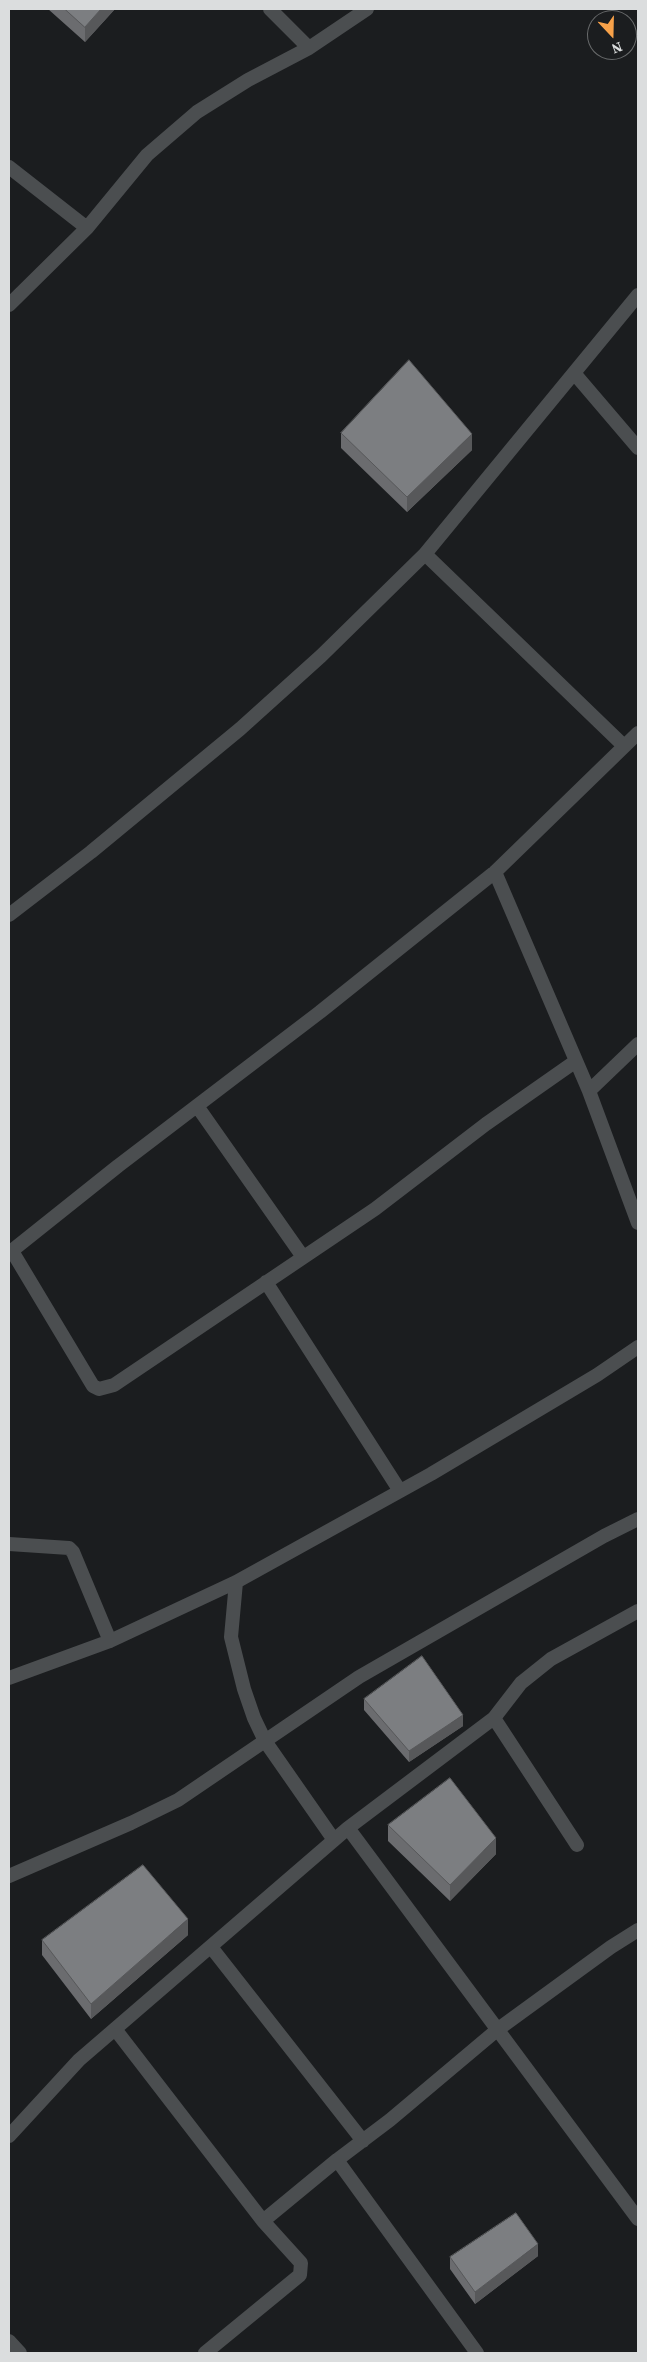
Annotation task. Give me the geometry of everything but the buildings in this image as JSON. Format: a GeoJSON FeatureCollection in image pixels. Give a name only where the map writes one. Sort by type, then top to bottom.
{"type":"FeatureCollection","features":[{"type":"Feature","properties":{"kind":"street"},"geometry":{"type":"LineString","coordinates":[[270,9],[309,48]]}},
{"type":"Feature","properties":{"kind":"street"},"geometry":{"type":"LineString","coordinates":[[9,305],[87,228],[148,155],[197,112],[248,80],[309,48],[367,9]]}},
{"type":"Feature","properties":{"kind":"street"},"geometry":{"type":"LineString","coordinates":[[9,168],[87,228]]}},
{"type":"Feature","properties":{"kind":"street"},"geometry":{"type":"LineString","coordinates":[[9,915],[92,852],[240,729],[321,656],[424,554],[638,295]]}},
{"type":"Feature","properties":{"kind":"street"},"geometry":{"type":"LineString","coordinates":[[574,373],[638,448]]}},
{"type":"Feature","properties":{"kind":"street"},"geometry":{"type":"LineString","coordinates":[[424,554],[624,746]]}},
{"type":"Feature","properties":{"kind":"street"},"geometry":{"type":"LineString","coordinates":[[576,1060],[486,1124],[375,1209],[114,1385],[99,1389],[93,1386],[10,1252],[320,1012],[495,872],[638,733]]}},
{"type":"Feature","properties":{"kind":"street"},"geometry":{"type":"LineString","coordinates":[[495,872],[589,1091],[638,1223]]}},
{"type":"Feature","properties":{"kind":"street"},"geometry":{"type":"LineString","coordinates":[[589,1091],[638,1044]]}},
{"type":"Feature","properties":{"kind":"street"},"geometry":{"type":"LineString","coordinates":[[198,1106],[303,1258]]}},
{"type":"Feature","properties":{"kind":"street"},"geometry":{"type":"LineString","coordinates":[[266,1282],[400,1491]]}},
{"type":"Feature","properties":{"kind":"street"},"geometry":{"type":"LineString","coordinates":[[9,1678],[110,1641],[236,1582],[432,1474],[597,1375],[638,1347]]}},
{"type":"Feature","properties":{"kind":"street"},"geometry":{"type":"LineString","coordinates":[[9,1876],[131,1823],[178,1800],[359,1677],[604,1536],[638,1519]]}},
{"type":"Feature","properties":{"kind":"street"},"geometry":{"type":"LineString","coordinates":[[9,1544],[69,1548],[73,1552],[110,1641]]}},
{"type":"Feature","properties":{"kind":"street"},"geometry":{"type":"LineString","coordinates":[[236,1582],[232,1637],[244,1689],[264,1741],[334,1840]]}},
{"type":"Feature","properties":{"kind":"street"},"geometry":{"type":"LineString","coordinates":[[9,2136],[79,2060],[348,1828],[494,1718],[521,1683],[551,1659],[638,1611]]}},
{"type":"Feature","properties":{"kind":"street"},"geometry":{"type":"LineString","coordinates":[[494,1718],[577,1846]]}},
{"type":"Feature","properties":{"kind":"street"},"geometry":{"type":"LineString","coordinates":[[348,1828],[638,2219]]}},
{"type":"Feature","properties":{"kind":"street"},"geometry":{"type":"LineString","coordinates":[[263,2221],[497,2030],[611,1947],[638,1930]]}},
{"type":"Feature","properties":{"kind":"street"},"geometry":{"type":"LineString","coordinates":[[211,1947],[363,2141]]}},
{"type":"Feature","properties":{"kind":"street"},"geometry":{"type":"LineString","coordinates":[[115,2029],[263,2221],[301,2263],[300,2275],[204,2353]]}},
{"type":"Feature","properties":{"kind":"street"},"geometry":{"type":"LineString","coordinates":[[337,2160],[477,2353]]}},
{"type":"Feature","properties":{"kind":"street"},"geometry":{"type":"LineString","coordinates":[[9,2342],[20,2353]]}}]}
